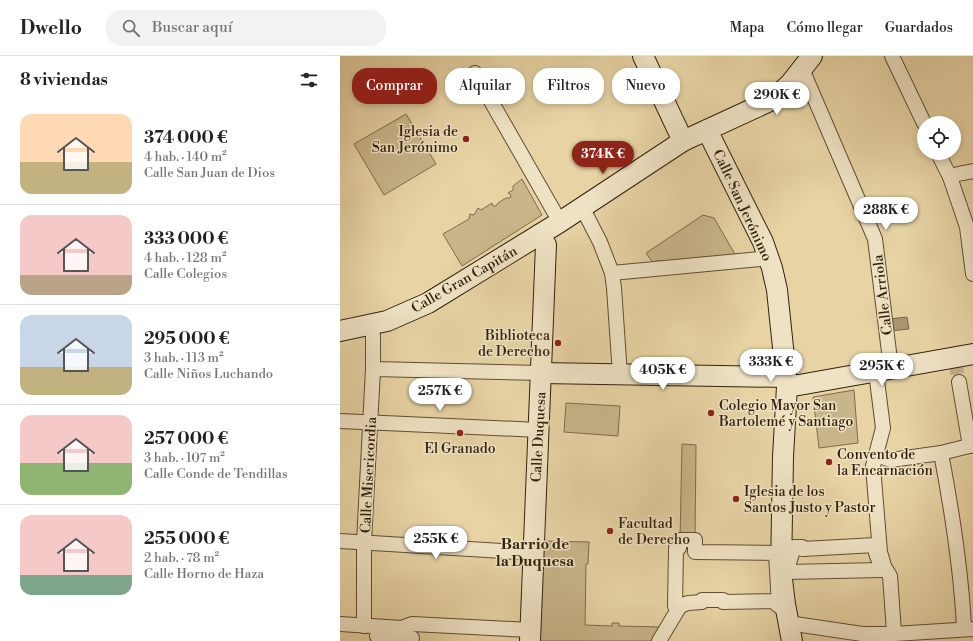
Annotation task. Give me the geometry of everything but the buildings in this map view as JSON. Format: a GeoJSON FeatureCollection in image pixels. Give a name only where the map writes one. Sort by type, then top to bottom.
{"type":"FeatureCollection","features":[{"type":"Feature","properties":{"kind":"main road"},"geometry":{"type":"LineString","coordinates":[[643,56],[683,141]]}},
{"type":"Feature","properties":{"kind":"main road","name":"Calle Gran Capitán"},"geometry":{"type":"LineString","coordinates":[[340,331],[387,321],[428,304],[560,222],[683,141],[772,100],[790,84],[807,62]]}},
{"type":"Feature","properties":{"kind":"main road","name":"Calle San Jerónimo"},"geometry":{"type":"LineString","coordinates":[[708,130],[763,242],[772,268],[776,290],[787,381],[783,457],[782,571],[791,633]]}},
{"type":"Feature","properties":{"kind":"main road","name":"Calle Duquesa"},"geometry":{"type":"LineString","coordinates":[[530,636],[546,246],[539,235]]}},
{"type":"Feature","properties":{"kind":"main road"},"geometry":{"type":"LineString","coordinates":[[541,372],[787,381],[799,385],[961,358]]}},
{"type":"Feature","properties":{"kind":"street"},"geometry":{"type":"LineString","coordinates":[[892,56],[921,116]]}},
{"type":"Feature","properties":{"kind":"street","name":"Calle Arriola"},"geometry":{"type":"LineString","coordinates":[[807,62],[875,239],[883,370],[883,428],[873,466],[882,566]]}},
{"type":"Feature","properties":{"kind":"street"},"geometry":{"type":"LineString","coordinates":[[492,104],[560,222]]}},
{"type":"Feature","properties":{"kind":"street"},"geometry":{"type":"LineString","coordinates":[[942,160],[950,177],[967,227],[973,274]]}},
{"type":"Feature","properties":{"kind":"street"},"geometry":{"type":"LineString","coordinates":[[950,177],[973,171]]}},
{"type":"Feature","properties":{"kind":"street"},"geometry":{"type":"LineString","coordinates":[[582,207],[600,242],[612,273],[620,375]]}},
{"type":"Feature","properties":{"kind":"street"},"geometry":{"type":"LineString","coordinates":[[612,273],[760,259],[767,256]]}},
{"type":"Feature","properties":{"kind":"street","name":"Calle Misericordia"},"geometry":{"type":"LineString","coordinates":[[364,626],[364,542],[373,369],[373,336],[371,325]]}},
{"type":"Feature","properties":{"kind":"street"},"geometry":{"type":"LineString","coordinates":[[373,369],[541,372]]}},
{"type":"Feature","properties":{"kind":"street"},"geometry":{"type":"LineString","coordinates":[[876,455],[891,460],[941,452],[971,445],[959,382]]}},
{"type":"Feature","properties":{"kind":"street"},"geometry":{"type":"LineString","coordinates":[[340,421],[539,430]]}},
{"type":"Feature","properties":{"kind":"street"},"geometry":{"type":"LineString","coordinates":[[791,633],[795,624],[862,634],[894,634],[968,628],[952,513],[941,452]]}},
{"type":"Feature","properties":{"kind":"street"},"geometry":{"type":"LineString","coordinates":[[659,641],[680,606],[688,603],[702,602],[702,600],[723,600],[724,602],[773,602],[779,606],[776,553],[695,552],[695,540],[680,540],[679,548],[676,548],[675,606],[680,606]]}},
{"type":"Feature","properties":{"kind":"street"},"geometry":{"type":"LineString","coordinates":[[340,541],[533,553]]}},
{"type":"Feature","properties":{"kind":"street"},"geometry":{"type":"LineString","coordinates":[[882,566],[882,570],[786,572],[794,547],[802,547],[803,549],[876,545],[876,553],[882,566],[890,576],[894,632]]}},
{"type":"Feature","properties":{"kind":"street"},"geometry":{"type":"LineString","coordinates":[[340,624],[402,628],[412,624],[530,636]]}},
{"type":"Feature","properties":{"kind":"street"},"geometry":{"type":"LineString","coordinates":[[340,634],[412,638],[411,641]]}},
{"type":"Feature","properties":{"kind":"shaded area"},"geometry":{"type":"Polygon","coordinates":[[[406,114],[436,164],[384,195],[354,144],[406,114]]]}},
{"type":"Feature","properties":{"kind":"shaded area"},"geometry":{"type":"Polygon","coordinates":[[[522,179],[542,215],[462,266],[443,234],[469,219],[470,214],[474,215],[478,208],[481,210],[492,203],[493,206],[496,206],[506,198],[510,198],[511,195],[508,193],[513,190],[513,186],[522,179]]]}},
{"type":"Feature","properties":{"kind":"shaded area"},"geometry":{"type":"Polygon","coordinates":[[[703,215],[714,218],[736,256],[661,264],[659,260],[653,263],[646,253],[703,215]]]}},
{"type":"Feature","properties":{"kind":"shaded area"},"geometry":{"type":"Polygon","coordinates":[[[907,317],[909,329],[890,331],[889,319],[907,317]]]}},
{"type":"Feature","properties":{"kind":"shaded area"},"geometry":{"type":"Polygon","coordinates":[[[854,390],[858,443],[819,448],[813,397],[854,390]]]}},
{"type":"Feature","properties":{"kind":"shaded area"},"geometry":{"type":"Polygon","coordinates":[[[566,403],[620,406],[618,436],[564,432],[566,403]]]}},
{"type":"Feature","properties":{"kind":"shaded area"},"geometry":{"type":"Polygon","coordinates":[[[682,444],[696,445],[695,540],[680,540],[682,444]]]}},
{"type":"Feature","properties":{"kind":"shaded area"},"geometry":{"type":"Polygon","coordinates":[[[541,541],[589,542],[588,564],[586,564],[585,625],[612,626],[612,623],[619,623],[619,626],[661,627],[653,641],[535,641],[541,541]]]}},
{"type":"Feature","properties":{"kind":"tunnel"},"geometry":{"type":"LineString","coordinates":[[955,360],[959,382]]}},
{"type":"Feature","properties":{"kind":"place","name":"Iglesia de San Jerónimo"},"geometry":{"type":"Point","coordinates":[466,139]}},
{"type":"Feature","properties":{"kind":"place","name":"Biblioteca de Derecho"},"geometry":{"type":"Point","coordinates":[558,343]}},
{"type":"Feature","properties":{"kind":"place","name":"Colegio Mayor San Bartolemé y Santiago"},"geometry":{"type":"Point","coordinates":[711,413]}},
{"type":"Feature","properties":{"kind":"place","name":"El Granado"},"geometry":{"type":"Point","coordinates":[460,433]}},
{"type":"Feature","properties":{"kind":"place","name":"Convento de la Encarnación"},"geometry":{"type":"Point","coordinates":[829,462]}},
{"type":"Feature","properties":{"kind":"place","name":"Iglesia de los Santos Justo y Pastor"},"geometry":{"type":"Point","coordinates":[736,499]}},
{"type":"Feature","properties":{"kind":"place","name":"Facultad de Derecho"},"geometry":{"type":"Point","coordinates":[610,531]}},
{"type":"Feature","properties":{"kind":"district","name":"Barrio de la Duquesa"},"geometry":{"type":"Point","coordinates":[535,552]}}]}
